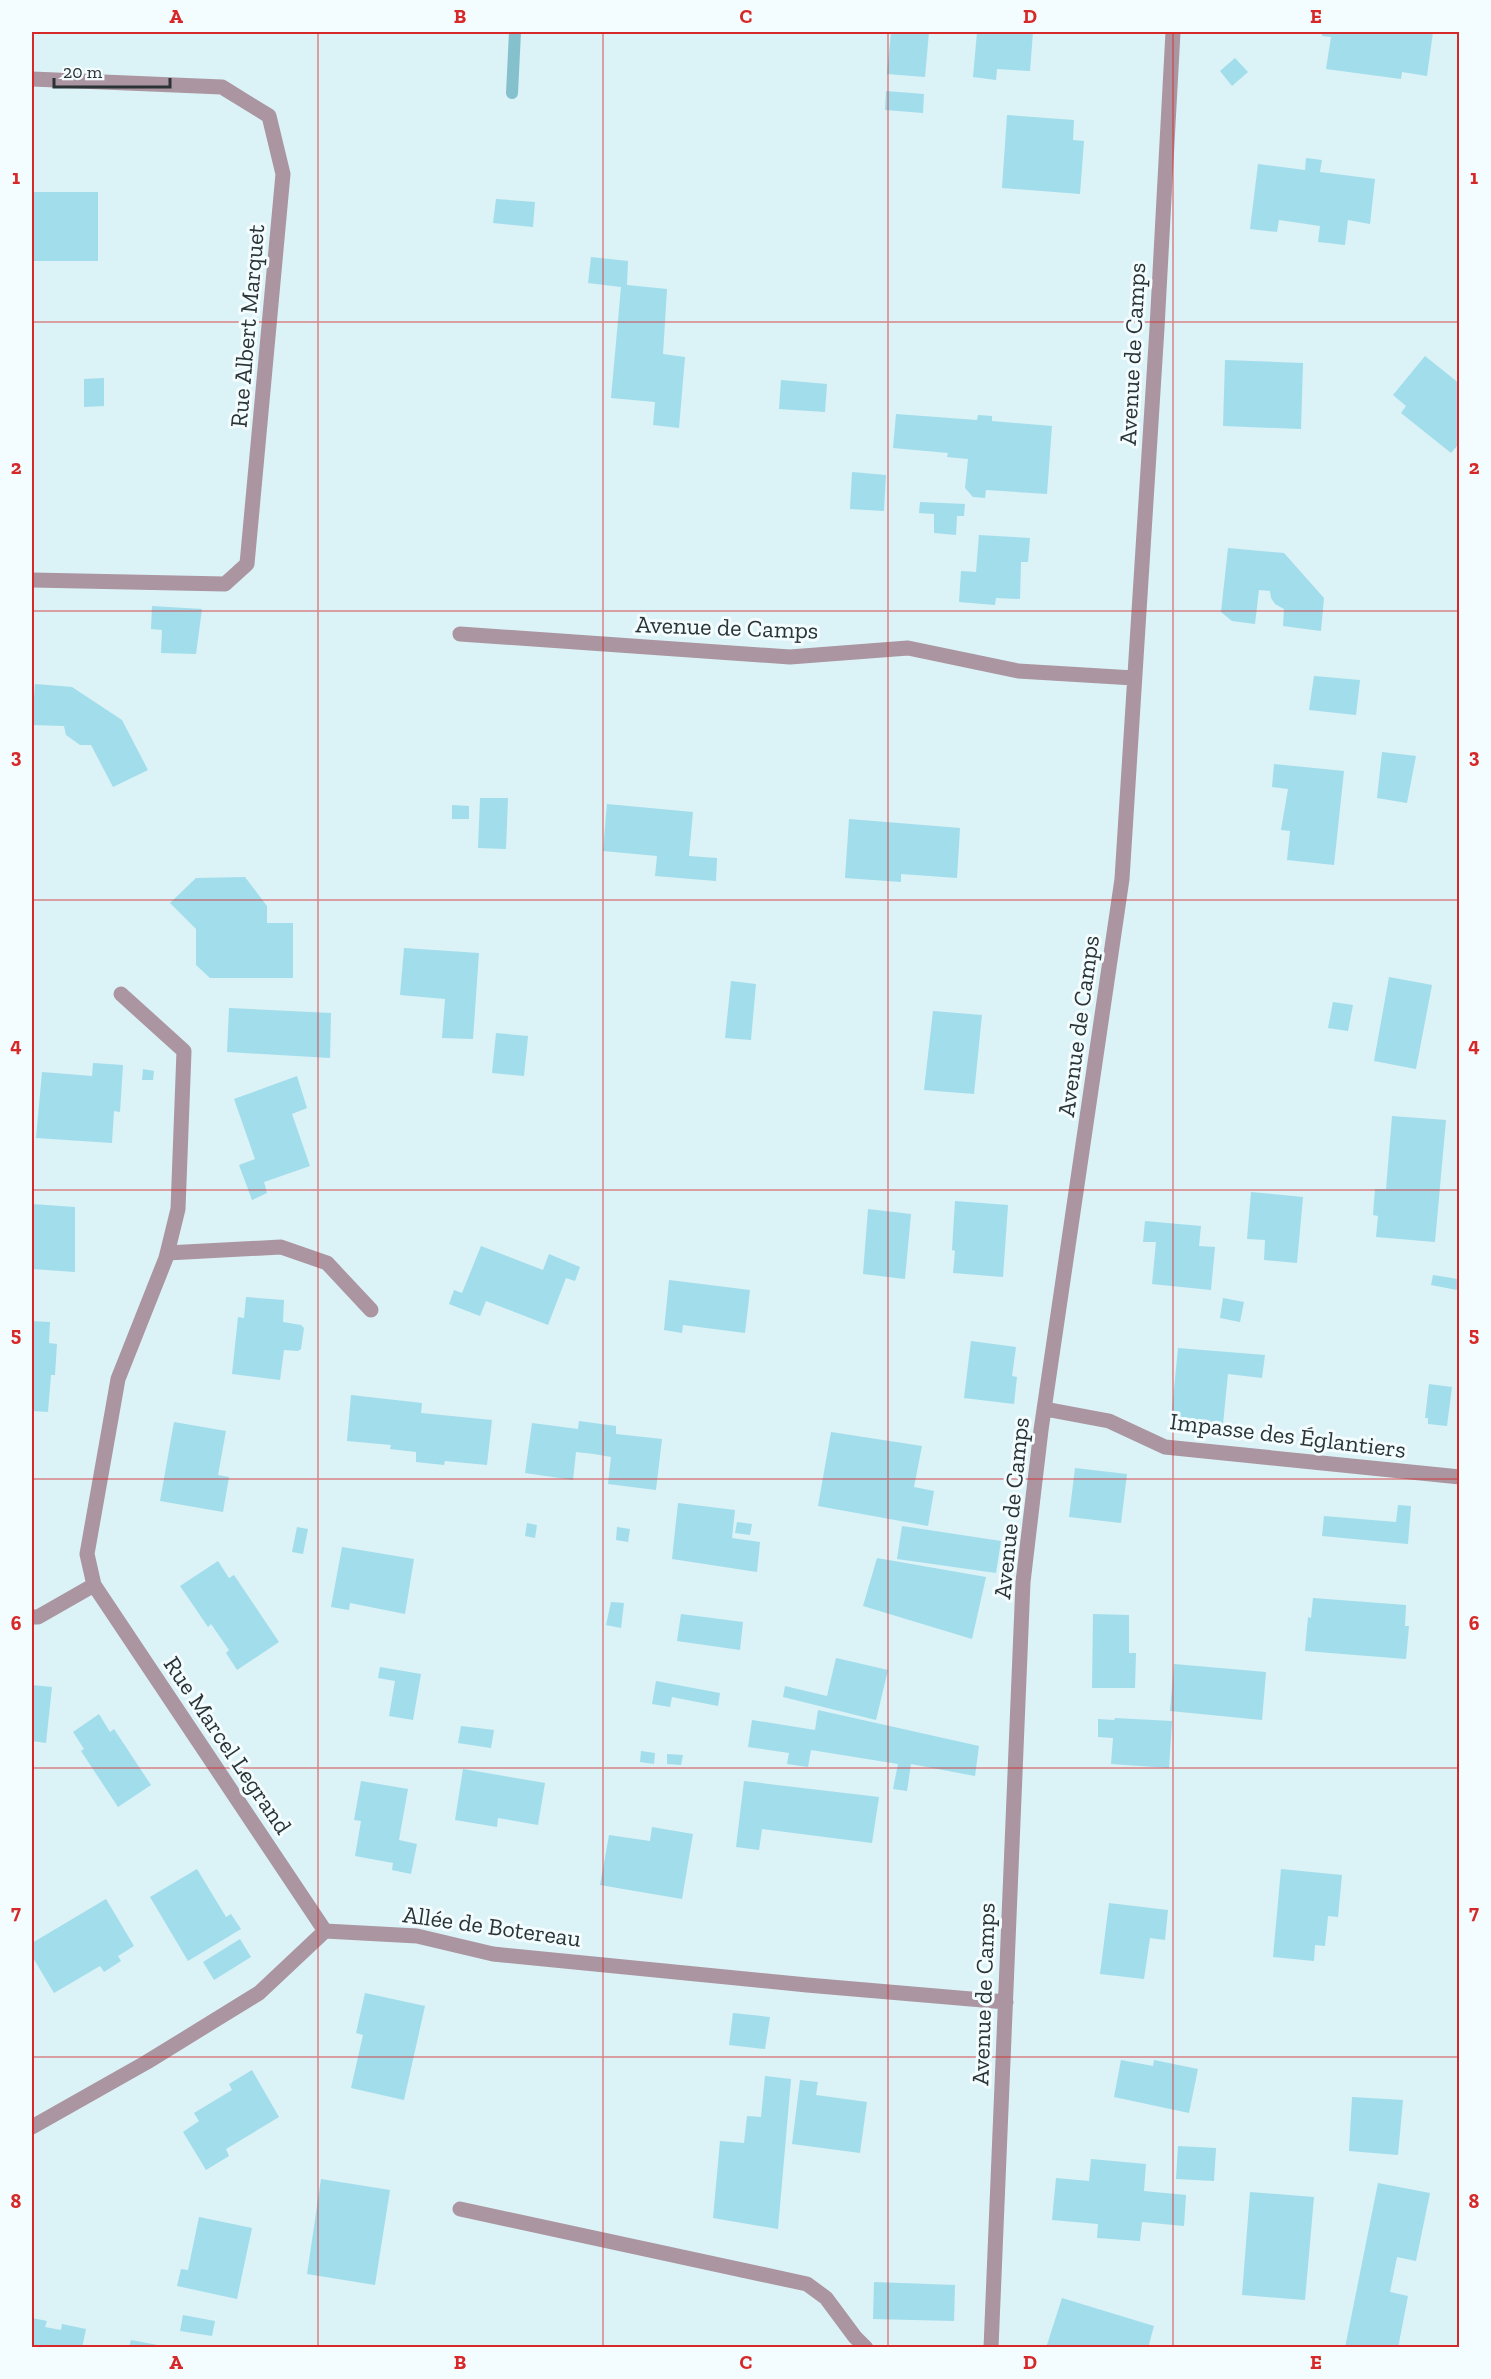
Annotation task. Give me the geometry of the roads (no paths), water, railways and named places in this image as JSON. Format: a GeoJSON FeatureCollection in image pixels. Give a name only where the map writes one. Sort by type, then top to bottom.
{"type":"FeatureCollection","features":[{"type":"Feature","properties":{"kind":"street","name":"Avenue de Camps"},"geometry":{"type":"LineString","coordinates":[[991,2348],[1023,1582],[1045,1409],[1122,879],[1173,32]]}},
{"type":"Feature","properties":{"kind":"street","name":"Rue Albert Marquet"},"geometry":{"type":"LineString","coordinates":[[32,79],[222,87],[269,116],[284,174],[247,564],[225,584],[32,580]]}},
{"type":"Feature","properties":{"kind":"street","name":"Avenue de Camps"},"geometry":{"type":"LineString","coordinates":[[460,634],[790,657],[908,648],[1018,671],[1134,678]]}},
{"type":"Feature","properties":{"kind":"street","name":"Rue Marcel Legrand"},"geometry":{"type":"LineString","coordinates":[[121,994],[184,1051],[178,1209],[167,1253],[118,1379],[87,1554],[94,1585],[325,1931]]}},
{"type":"Feature","properties":{"kind":"street"},"geometry":{"type":"LineString","coordinates":[[167,1253],[281,1247],[327,1263],[371,1310]]}},
{"type":"Feature","properties":{"kind":"street","name":"Impasse des Églantiers"},"geometry":{"type":"LineString","coordinates":[[1045,1409],[1109,1421],[1166,1447],[1460,1477]]}},
{"type":"Feature","properties":{"kind":"street"},"geometry":{"type":"LineString","coordinates":[[32,1617],[38,1617],[94,1585]]}},
{"type":"Feature","properties":{"kind":"street"},"geometry":{"type":"LineString","coordinates":[[32,2127],[147,2062],[259,1993],[325,1931]]}},
{"type":"Feature","properties":{"kind":"street","name":"Allée de Botereau"},"geometry":{"type":"LineString","coordinates":[[325,1931],[417,1936],[504,1955],[807,1985],[1006,2001]]}},
{"type":"Feature","properties":{"kind":"street"},"geometry":{"type":"LineString","coordinates":[[460,2209],[807,2284],[826,2298],[866,2348]]}},
{"type":"Feature","properties":{"kind":"waterway"},"geometry":{"type":"LineString","coordinates":[[512,93],[515,32]]}}]}
